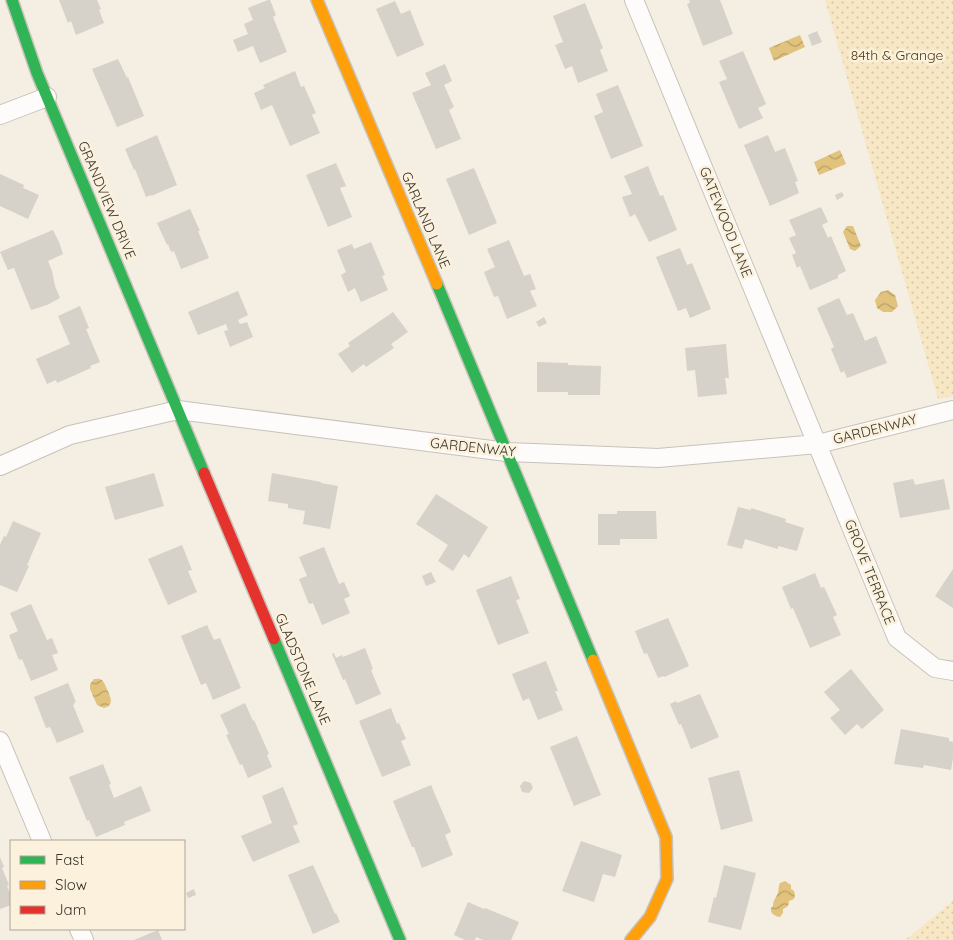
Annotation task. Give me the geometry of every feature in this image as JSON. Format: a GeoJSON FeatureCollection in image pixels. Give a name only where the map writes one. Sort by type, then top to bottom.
{"type":"FeatureCollection","features":[{"type":"Feature","properties":{"kind":"street","name":"GRANDVIEW DRIVE"},"geometry":{"type":"LineString","coordinates":[[12,0],[37,73],[178,410]]}},
{"type":"Feature","properties":{"kind":"street","name":"GARLAND LANE"},"geometry":{"type":"LineString","coordinates":[[317,0],[507,452]]}},
{"type":"Feature","properties":{"kind":"street","name":"GATEWOOD LANE"},"geometry":{"type":"LineString","coordinates":[[634,0],[818,444]]}},
{"type":"Feature","properties":{"kind":"street"},"geometry":{"type":"LineString","coordinates":[[0,115],[47,97]]}},
{"type":"Feature","properties":{"kind":"street","name":"GARDENWAY"},"geometry":{"type":"LineString","coordinates":[[0,466],[70,435],[178,410],[507,452],[658,458],[818,444],[953,410]]}},
{"type":"Feature","properties":{"kind":"street","name":"GLADSTONE LANE"},"geometry":{"type":"LineString","coordinates":[[178,410],[400,940]]}},
{"type":"Feature","properties":{"kind":"street","name":"GROVE TERRACE"},"geometry":{"type":"LineString","coordinates":[[818,444],[897,638],[935,668],[953,671]]}},
{"type":"Feature","properties":{"kind":"street"},"geometry":{"type":"LineString","coordinates":[[507,452],[666,836],[667,879],[650,917],[631,940]]}},
{"type":"Feature","properties":{"kind":"street"},"geometry":{"type":"LineString","coordinates":[[0,740],[42,840]]}},
{"type":"Feature","properties":{"kind":"green space","name":"84th & Grange"},"geometry":{"type":"Polygon","coordinates":[[[825,0],[953,0],[953,396],[938,399],[825,0]]]}},
{"type":"Feature","properties":{"kind":"green space"},"geometry":{"type":"Polygon","coordinates":[[[953,901],[953,940],[905,940],[953,901]]]}},
{"type":"Feature","properties":{"kind":"water"},"geometry":{"type":"Polygon","coordinates":[[[800,35],[805,47],[774,61],[769,48],[800,35]]]}},
{"type":"Feature","properties":{"kind":"water"},"geometry":{"type":"Polygon","coordinates":[[[840,150],[846,164],[819,175],[814,162],[840,150]]]}},
{"type":"Feature","properties":{"kind":"water"},"geometry":{"type":"Polygon","coordinates":[[[847,226],[853,226],[861,246],[855,251],[850,249],[843,232],[847,226]]]}},
{"type":"Feature","properties":{"kind":"water"},"geometry":{"type":"Polygon","coordinates":[[[888,290],[895,295],[898,306],[892,312],[883,312],[877,308],[875,300],[881,292],[888,290]]]}},
{"type":"Feature","properties":{"kind":"water"},"geometry":{"type":"Polygon","coordinates":[[[94,679],[102,680],[105,684],[111,699],[107,707],[104,708],[97,705],[90,689],[90,684],[94,679]]]}},
{"type":"Feature","properties":{"kind":"water"},"geometry":{"type":"Polygon","coordinates":[[[785,881],[791,885],[795,895],[794,899],[789,901],[788,906],[783,909],[780,917],[772,913],[771,908],[778,893],[780,883],[785,881]]]}},
{"type":"Feature","properties":{"kind":"building"},"geometry":{"type":"Polygon","coordinates":[[[59,0],[97,0],[104,23],[76,35],[71,21],[68,23],[59,0]]]}},
{"type":"Feature","properties":{"kind":"building"},"geometry":{"type":"Polygon","coordinates":[[[270,0],[276,15],[273,17],[287,52],[260,63],[253,46],[238,52],[233,40],[248,34],[244,24],[253,20],[248,8],[270,0]]]}},
{"type":"Feature","properties":{"kind":"building"},"geometry":{"type":"Polygon","coordinates":[[[689,0],[720,0],[733,34],[703,46],[687,4],[690,3],[689,0]]]}},
{"type":"Feature","properties":{"kind":"building"},"geometry":{"type":"Polygon","coordinates":[[[395,1],[401,14],[410,10],[424,45],[397,57],[376,9],[395,1]]]}},
{"type":"Feature","properties":{"kind":"building"},"geometry":{"type":"Polygon","coordinates":[[[585,3],[603,48],[600,50],[608,71],[578,83],[572,66],[565,69],[555,45],[563,42],[553,16],[585,3]]]}},
{"type":"Feature","properties":{"kind":"building"},"geometry":{"type":"Polygon","coordinates":[[[817,31],[822,42],[812,46],[808,35],[817,31]]]}},
{"type":"Feature","properties":{"kind":"building"},"geometry":{"type":"Polygon","coordinates":[[[743,51],[766,104],[758,108],[763,118],[739,129],[719,82],[727,79],[719,61],[743,51]]]}},
{"type":"Feature","properties":{"kind":"building"},"geometry":{"type":"Polygon","coordinates":[[[118,59],[128,77],[144,116],[117,127],[92,69],[118,59]]]}},
{"type":"Feature","properties":{"kind":"building"},"geometry":{"type":"Polygon","coordinates":[[[445,64],[452,81],[444,85],[454,107],[449,110],[461,139],[436,149],[412,93],[431,85],[425,73],[445,64]]]}},
{"type":"Feature","properties":{"kind":"building"},"geometry":{"type":"Polygon","coordinates":[[[295,71],[301,87],[304,86],[316,113],[312,115],[320,133],[290,146],[272,105],[261,110],[254,93],[265,88],[263,85],[295,71]]]}},
{"type":"Feature","properties":{"kind":"building"},"geometry":{"type":"Polygon","coordinates":[[[618,85],[643,146],[611,159],[594,116],[603,112],[596,94],[618,85]]]}},
{"type":"Feature","properties":{"kind":"building"},"geometry":{"type":"Polygon","coordinates":[[[157,135],[177,185],[146,197],[125,149],[157,135]]]}},
{"type":"Feature","properties":{"kind":"building"},"geometry":{"type":"Polygon","coordinates":[[[768,135],[775,152],[785,148],[798,181],[795,182],[799,193],[770,206],[744,145],[768,135]]]}},
{"type":"Feature","properties":{"kind":"building"},"geometry":{"type":"Polygon","coordinates":[[[336,163],[346,186],[340,188],[352,217],[328,227],[306,175],[336,163]]]}},
{"type":"Feature","properties":{"kind":"building"},"geometry":{"type":"Polygon","coordinates":[[[648,166],[660,196],[663,195],[677,230],[649,242],[635,214],[630,217],[622,197],[632,194],[624,176],[648,166]]]}},
{"type":"Feature","properties":{"kind":"building"},"geometry":{"type":"Polygon","coordinates":[[[474,168],[497,223],[469,235],[446,179],[474,168]]]}},
{"type":"Feature","properties":{"kind":"building"},"geometry":{"type":"Polygon","coordinates":[[[0,174],[24,185],[23,188],[39,195],[28,219],[0,206],[0,174]]]}},
{"type":"Feature","properties":{"kind":"building"},"geometry":{"type":"Polygon","coordinates":[[[842,192],[844,196],[837,200],[835,195],[842,192]]]}},
{"type":"Feature","properties":{"kind":"building"},"geometry":{"type":"Polygon","coordinates":[[[821,207],[828,222],[822,225],[828,238],[831,236],[846,271],[838,275],[838,278],[810,290],[800,266],[797,268],[792,255],[796,253],[789,238],[796,235],[789,220],[821,207]]]}},
{"type":"Feature","properties":{"kind":"building"},"geometry":{"type":"Polygon","coordinates":[[[190,209],[209,258],[181,269],[174,251],[171,252],[157,223],[190,209]]]}},
{"type":"Feature","properties":{"kind":"building"},"geometry":{"type":"Polygon","coordinates":[[[53,230],[63,254],[48,261],[60,298],[31,310],[14,268],[8,270],[0,252],[53,230]]]}},
{"type":"Feature","properties":{"kind":"building"},"geometry":{"type":"Polygon","coordinates":[[[509,240],[524,276],[530,274],[536,289],[530,291],[537,306],[507,319],[498,296],[494,297],[484,272],[495,267],[487,249],[509,240]]]}},
{"type":"Feature","properties":{"kind":"building"},"geometry":{"type":"Polygon","coordinates":[[[371,242],[385,275],[382,276],[388,290],[361,302],[355,288],[348,292],[341,275],[346,272],[337,250],[352,244],[354,249],[371,242]]]}},
{"type":"Feature","properties":{"kind":"building"},"geometry":{"type":"Polygon","coordinates":[[[680,248],[687,265],[692,263],[711,309],[690,318],[686,308],[678,311],[656,257],[680,248]]]}},
{"type":"Feature","properties":{"kind":"building"},"geometry":{"type":"Polygon","coordinates":[[[238,291],[248,315],[238,320],[240,324],[247,322],[253,337],[230,347],[224,331],[228,330],[226,324],[198,335],[188,312],[238,291]]]}},
{"type":"Feature","properties":{"kind":"building"},"geometry":{"type":"Polygon","coordinates":[[[839,298],[847,315],[853,313],[865,341],[876,336],[887,363],[847,378],[844,371],[841,373],[831,349],[834,347],[817,308],[839,298]]]}},
{"type":"Feature","properties":{"kind":"building"},"geometry":{"type":"Polygon","coordinates":[[[80,306],[89,328],[86,329],[100,362],[57,383],[56,380],[47,384],[36,359],[70,344],[58,316],[80,306]]]}},
{"type":"Feature","properties":{"kind":"building"},"geometry":{"type":"Polygon","coordinates":[[[393,312],[408,332],[391,344],[394,348],[366,367],[364,364],[352,373],[338,354],[350,346],[348,343],[393,312]]]}},
{"type":"Feature","properties":{"kind":"building"},"geometry":{"type":"Polygon","coordinates":[[[544,317],[547,323],[539,327],[536,322],[544,317]]]}},
{"type":"Feature","properties":{"kind":"building"},"geometry":{"type":"Polygon","coordinates":[[[726,344],[729,378],[725,378],[727,394],[698,397],[695,370],[687,371],[685,348],[726,344]]]}},
{"type":"Feature","properties":{"kind":"building"},"geometry":{"type":"Polygon","coordinates":[[[537,362],[601,366],[600,395],[568,395],[568,392],[537,392],[537,362]]]}},
{"type":"Feature","properties":{"kind":"building"},"geometry":{"type":"Polygon","coordinates":[[[154,473],[164,506],[115,520],[105,487],[154,473]]]}},
{"type":"Feature","properties":{"kind":"building"},"geometry":{"type":"Polygon","coordinates":[[[272,473],[338,486],[330,529],[303,524],[305,511],[288,508],[288,504],[268,501],[272,473]]]}},
{"type":"Feature","properties":{"kind":"building"},"geometry":{"type":"Polygon","coordinates":[[[913,479],[915,485],[944,479],[950,509],[900,518],[893,483],[913,479]]]}},
{"type":"Feature","properties":{"kind":"building"},"geometry":{"type":"Polygon","coordinates":[[[436,494],[488,527],[469,558],[464,554],[453,571],[438,561],[448,545],[416,524],[436,494]]]}},
{"type":"Feature","properties":{"kind":"building"},"geometry":{"type":"Polygon","coordinates":[[[738,507],[751,510],[751,508],[786,519],[785,522],[804,528],[797,551],[778,546],[778,549],[745,539],[742,549],[727,545],[738,507]]]}},
{"type":"Feature","properties":{"kind":"building"},"geometry":{"type":"Polygon","coordinates":[[[617,511],[656,511],[657,539],[620,539],[620,545],[598,545],[598,514],[617,514],[617,511]]]}},
{"type":"Feature","properties":{"kind":"building"},"geometry":{"type":"Polygon","coordinates":[[[13,521],[41,533],[17,592],[0,585],[0,545],[13,521]]]}},
{"type":"Feature","properties":{"kind":"building"},"geometry":{"type":"Polygon","coordinates":[[[182,545],[192,570],[188,571],[197,592],[168,605],[148,559],[182,545]]]}},
{"type":"Feature","properties":{"kind":"building"},"geometry":{"type":"Polygon","coordinates":[[[324,547],[339,584],[344,582],[350,596],[344,599],[350,613],[322,625],[313,603],[309,604],[299,579],[307,576],[299,557],[324,547]]]}},
{"type":"Feature","properties":{"kind":"building"},"geometry":{"type":"Polygon","coordinates":[[[953,569],[953,608],[935,596],[953,569]]]}},
{"type":"Feature","properties":{"kind":"building"},"geometry":{"type":"Polygon","coordinates":[[[431,572],[436,582],[426,586],[422,576],[431,572]]]}},
{"type":"Feature","properties":{"kind":"building"},"geometry":{"type":"Polygon","coordinates":[[[815,573],[821,588],[824,587],[837,615],[833,617],[841,635],[810,648],[782,587],[815,573]]]}},
{"type":"Feature","properties":{"kind":"building"},"geometry":{"type":"Polygon","coordinates":[[[511,576],[520,599],[516,600],[529,633],[498,645],[476,590],[511,576]]]}},
{"type":"Feature","properties":{"kind":"building"},"geometry":{"type":"Polygon","coordinates":[[[31,604],[47,640],[52,638],[58,653],[52,655],[58,670],[31,681],[22,659],[19,660],[9,635],[18,631],[10,613],[31,604]]]}},
{"type":"Feature","properties":{"kind":"building"},"geometry":{"type":"Polygon","coordinates":[[[668,618],[689,666],[658,678],[647,653],[644,654],[635,631],[668,618]]]}},
{"type":"Feature","properties":{"kind":"building"},"geometry":{"type":"Polygon","coordinates":[[[207,625],[214,640],[220,638],[241,688],[213,700],[206,683],[201,685],[181,636],[207,625]]]}},
{"type":"Feature","properties":{"kind":"building"},"geometry":{"type":"Polygon","coordinates":[[[365,648],[373,669],[371,670],[381,694],[356,705],[332,654],[334,653],[336,658],[342,655],[343,657],[365,648]]]}},
{"type":"Feature","properties":{"kind":"building"},"geometry":{"type":"Polygon","coordinates":[[[546,661],[558,691],[555,691],[563,710],[538,720],[529,698],[523,701],[512,674],[546,661]]]}},
{"type":"Feature","properties":{"kind":"building"},"geometry":{"type":"Polygon","coordinates":[[[851,669],[884,710],[862,729],[857,724],[845,735],[830,718],[840,710],[824,692],[851,669]]]}},
{"type":"Feature","properties":{"kind":"building"},"geometry":{"type":"Polygon","coordinates":[[[68,683],[76,702],[73,705],[84,732],[57,743],[50,727],[46,728],[34,697],[68,683]]]}},
{"type":"Feature","properties":{"kind":"building"},"geometry":{"type":"Polygon","coordinates":[[[700,694],[719,737],[691,749],[681,724],[679,725],[670,704],[700,694]]]}},
{"type":"Feature","properties":{"kind":"building"},"geometry":{"type":"Polygon","coordinates":[[[245,703],[269,754],[267,755],[272,767],[248,778],[226,735],[229,734],[220,715],[245,703]]]}},
{"type":"Feature","properties":{"kind":"building"},"geometry":{"type":"Polygon","coordinates":[[[391,708],[397,724],[399,723],[406,739],[401,741],[411,765],[382,777],[359,721],[391,708]]]}},
{"type":"Feature","properties":{"kind":"building"},"geometry":{"type":"Polygon","coordinates":[[[901,729],[949,738],[949,741],[953,742],[951,770],[924,765],[923,768],[894,764],[901,729]]]}},
{"type":"Feature","properties":{"kind":"building"},"geometry":{"type":"Polygon","coordinates":[[[577,736],[601,795],[574,806],[550,747],[577,736]]]}},
{"type":"Feature","properties":{"kind":"building"},"geometry":{"type":"Polygon","coordinates":[[[103,764],[114,798],[141,786],[151,811],[124,822],[125,825],[96,837],[89,820],[87,821],[69,777],[103,764]]]}},
{"type":"Feature","properties":{"kind":"building"},"geometry":{"type":"Polygon","coordinates":[[[739,770],[753,821],[721,830],[708,778],[739,770]]]}},
{"type":"Feature","properties":{"kind":"building"},"geometry":{"type":"Polygon","coordinates":[[[524,781],[531,783],[533,788],[529,793],[522,792],[520,786],[524,781]]]}},
{"type":"Feature","properties":{"kind":"building"},"geometry":{"type":"Polygon","coordinates":[[[431,785],[451,832],[445,835],[453,855],[422,868],[393,801],[431,785]]]}},
{"type":"Feature","properties":{"kind":"building"},"geometry":{"type":"Polygon","coordinates":[[[283,787],[298,824],[293,826],[300,842],[253,862],[241,836],[272,823],[262,796],[283,787]]]}},
{"type":"Feature","properties":{"kind":"building"},"geometry":{"type":"Polygon","coordinates":[[[581,841],[622,855],[615,877],[603,874],[594,902],[562,891],[581,841]]]}},
{"type":"Feature","properties":{"kind":"building"},"geometry":{"type":"Polygon","coordinates":[[[0,857],[9,885],[7,886],[10,893],[10,905],[0,909],[0,857]]]}},
{"type":"Feature","properties":{"kind":"building"},"geometry":{"type":"Polygon","coordinates":[[[313,865],[340,922],[313,934],[288,875],[313,865]]]}},
{"type":"Feature","properties":{"kind":"building"},"geometry":{"type":"Polygon","coordinates":[[[724,865],[756,873],[741,930],[708,922],[724,865]]]}},
{"type":"Feature","properties":{"kind":"building"},"geometry":{"type":"Polygon","coordinates":[[[194,889],[196,895],[188,898],[186,893],[194,889]]]}},
{"type":"Feature","properties":{"kind":"building"},"geometry":{"type":"Polygon","coordinates":[[[468,902],[519,922],[511,940],[483,940],[476,937],[475,940],[465,940],[454,935],[468,902]]]}},
{"type":"Feature","properties":{"kind":"building"},"geometry":{"type":"Polygon","coordinates":[[[158,930],[162,940],[134,940],[158,930]]]}},
{"type":"Feature","properties":{"kind":"traffic: fast"},"geometry":{"type":"LineString","coordinates":[[12,0],[37,73],[204,473]]}},
{"type":"Feature","properties":{"kind":"traffic: fast"},"geometry":{"type":"LineString","coordinates":[[437,284],[593,660]]}},
{"type":"Feature","properties":{"kind":"traffic: fast"},"geometry":{"type":"LineString","coordinates":[[274,639],[400,940]]}},
{"type":"Feature","properties":{"kind":"traffic: slow"},"geometry":{"type":"LineString","coordinates":[[317,0],[437,284]]}},
{"type":"Feature","properties":{"kind":"traffic: slow"},"geometry":{"type":"LineString","coordinates":[[593,660],[666,837],[667,879],[650,917],[631,940]]}},
{"type":"Feature","properties":{"kind":"traffic: jam"},"geometry":{"type":"LineString","coordinates":[[204,473],[274,639]]}}]}
